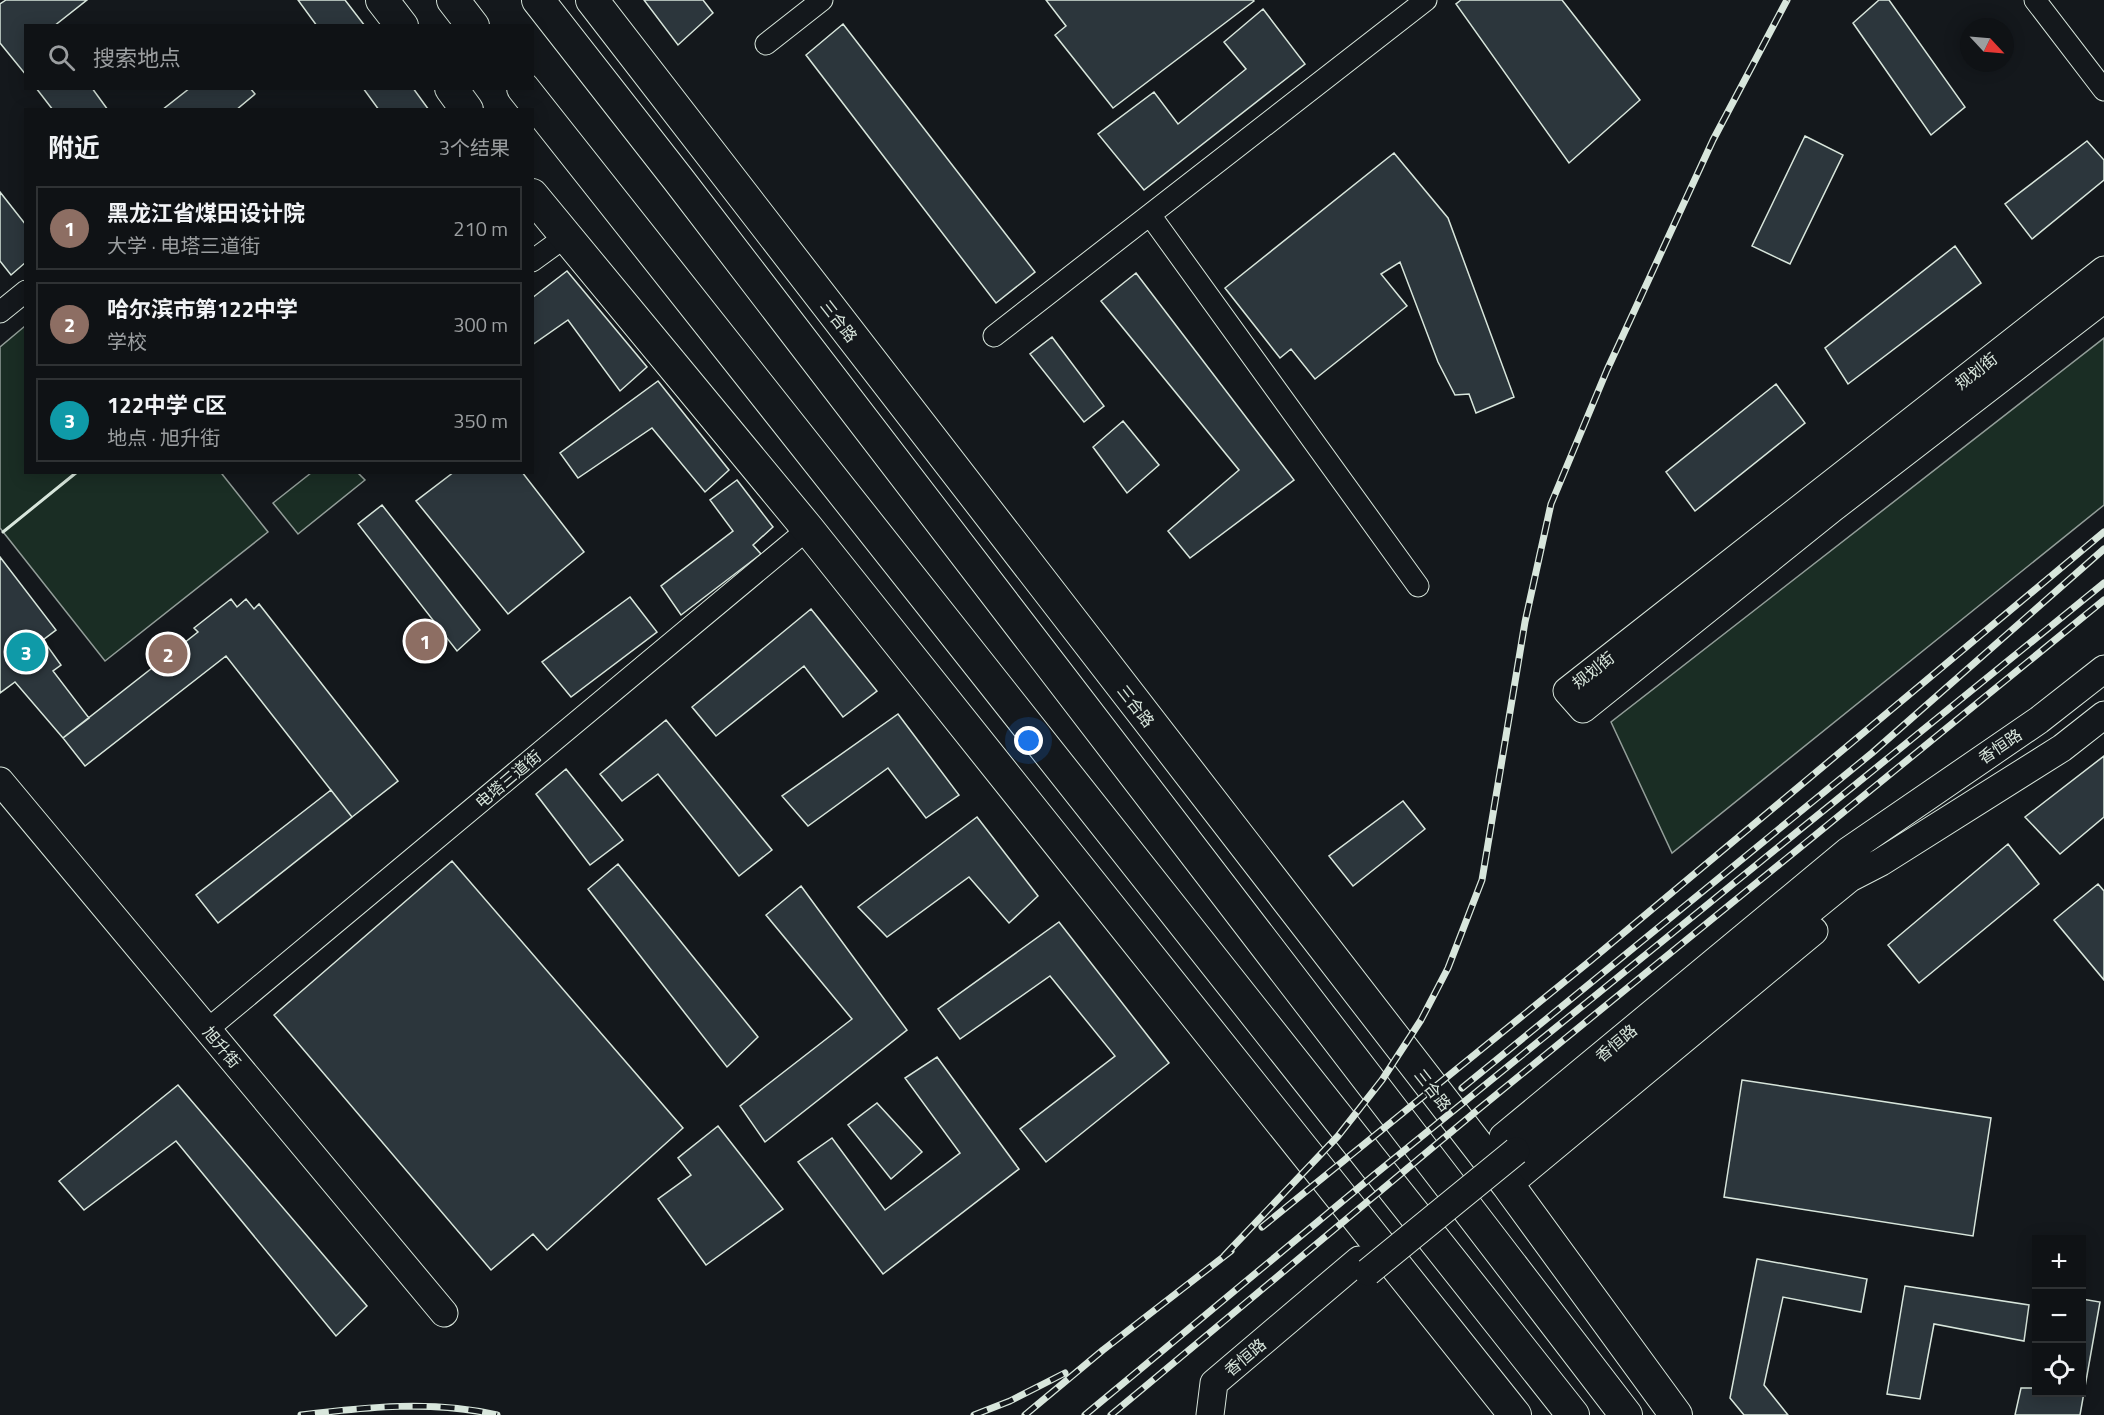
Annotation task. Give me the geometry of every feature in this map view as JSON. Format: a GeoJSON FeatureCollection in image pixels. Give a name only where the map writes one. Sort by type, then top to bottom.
{"type":"FeatureCollection","features":[{"type":"Feature","properties":{"kind":"highway"},"geometry":{"type":"LineString","coordinates":[[382,0],[400,24]]}},
{"type":"Feature","properties":{"kind":"highway"},"geometry":{"type":"LineString","coordinates":[[453,0],[471,24]]}},
{"type":"Feature","properties":{"kind":"highway"},"geometry":{"type":"LineString","coordinates":[[538,0],[678,179],[1626,1415]]}},
{"type":"Feature","properties":{"kind":"highway"},"geometry":{"type":"LineString","coordinates":[[582,0],[678,179]]}},
{"type":"Feature","properties":{"kind":"highway","name":"三合路"},"geometry":{"type":"LineString","coordinates":[[592,0],[1508,1185],[1676,1415]]}},
{"type":"Feature","properties":{"kind":"highway"},"geometry":{"type":"LineString","coordinates":[[452,90],[466,108]]}},
{"type":"Feature","properties":{"kind":"highway"},"geometry":{"type":"LineString","coordinates":[[525,90],[1573,1415]]}},
{"type":"Feature","properties":{"kind":"highway"},"geometry":{"type":"LineString","coordinates":[[534,198],[808,529],[1515,1415]]}},
{"type":"Feature","properties":{"kind":"main road","name":"规划街"},"geometry":{"type":"LineString","coordinates":[[2104,270],[1567,690],[1583,709],[1833,508],[2104,299]]}},
{"type":"Feature","properties":{"kind":"main road","name":"香恒路"},"geometry":{"type":"LineString","coordinates":[[1212,1405],[1214,1383],[1364,1266],[1510,1144],[1848,850],[2038,720],[2104,669]]}},
{"type":"Feature","properties":{"kind":"main road","name":"香恒路"},"geometry":{"type":"LineString","coordinates":[[1510,1144],[1850,878],[1949,819],[2062,747],[2104,715]]}},
{"type":"Feature","properties":{"kind":"main road","name":"旭升街"},"geometry":{"type":"LineString","coordinates":[[0,781],[444,1313]]}},
{"type":"Feature","properties":{"kind":"main road"},"geometry":{"type":"LineString","coordinates":[[1508,1185],[1949,819]]}},
{"type":"Feature","properties":{"kind":"street"},"geometry":{"type":"LineString","coordinates":[[766,44],[822,0]]}},
{"type":"Feature","properties":{"kind":"street"},"geometry":{"type":"LineString","coordinates":[[994,336],[1426,0]]}},
{"type":"Feature","properties":{"kind":"street"},"geometry":{"type":"LineString","coordinates":[[2035,0],[2104,90]]}},
{"type":"Feature","properties":{"kind":"street"},"geometry":{"type":"LineString","coordinates":[[1150,215],[1418,586]]}},
{"type":"Feature","properties":{"kind":"street"},"geometry":{"type":"LineString","coordinates":[[534,260],[565,237]]}},
{"type":"Feature","properties":{"kind":"street"},"geometry":{"type":"LineString","coordinates":[[0,312],[24,293]]}},
{"type":"Feature","properties":{"kind":"street","name":"电塔三道街"},"geometry":{"type":"LineString","coordinates":[[208,1029],[808,529]]}},
{"type":"Feature","properties":{"kind":"green space"},"geometry":{"type":"Polygon","coordinates":[[[24,327],[24,474],[222,474],[268,532],[105,661],[0,528],[0,347],[24,327]]]}},
{"type":"Feature","properties":{"kind":"green space"},"geometry":{"type":"Polygon","coordinates":[[[2104,338],[2104,505],[1672,853],[1611,722],[2104,338]]]}},
{"type":"Feature","properties":{"kind":"green space"},"geometry":{"type":"Polygon","coordinates":[[[310,474],[359,474],[365,480],[298,534],[273,503],[310,474]]]}},
{"type":"Feature","properties":{"kind":"building"},"geometry":{"type":"Polygon","coordinates":[[[6,0],[87,0],[57,24],[24,24],[24,73],[0,43],[0,4],[6,0]]]}},
{"type":"Feature","properties":{"kind":"building"},"geometry":{"type":"Polygon","coordinates":[[[298,0],[345,0],[363,24],[316,24],[298,0]]]}},
{"type":"Feature","properties":{"kind":"building"},"geometry":{"type":"Polygon","coordinates":[[[644,0],[703,0],[713,13],[678,45],[644,0]]]}},
{"type":"Feature","properties":{"kind":"building"},"geometry":{"type":"Polygon","coordinates":[[[1046,0],[1254,1],[1113,108],[1055,35],[1066,26],[1046,0]]]}},
{"type":"Feature","properties":{"kind":"building"},"geometry":{"type":"Polygon","coordinates":[[[1461,0],[1562,0],[1640,100],[1569,163],[1456,4],[1461,0]]]}},
{"type":"Feature","properties":{"kind":"building"},"geometry":{"type":"Polygon","coordinates":[[[1879,0],[1889,0],[1965,107],[1931,135],[1853,23],[1879,0]]]}},
{"type":"Feature","properties":{"kind":"building"},"geometry":{"type":"Polygon","coordinates":[[[1263,9],[1305,64],[1144,190],[1098,134],[1154,92],[1178,124],[1246,69],[1224,42],[1263,9]]]}},
{"type":"Feature","properties":{"kind":"building"},"geometry":{"type":"Polygon","coordinates":[[[843,24],[1035,272],[996,303],[806,55],[843,24]]]}},
{"type":"Feature","properties":{"kind":"building"},"geometry":{"type":"Polygon","coordinates":[[[38,90],[93,90],[107,108],[51,108],[38,90]]]}},
{"type":"Feature","properties":{"kind":"building"},"geometry":{"type":"Polygon","coordinates":[[[187,90],[252,90],[255,94],[238,108],[165,108],[187,90]]]}},
{"type":"Feature","properties":{"kind":"building"},"geometry":{"type":"Polygon","coordinates":[[[364,90],[414,90],[428,108],[378,108],[364,90]]]}},
{"type":"Feature","properties":{"kind":"building"},"geometry":{"type":"Polygon","coordinates":[[[1805,136],[1843,155],[1790,264],[1752,246],[1805,136]]]}},
{"type":"Feature","properties":{"kind":"building"},"geometry":{"type":"Polygon","coordinates":[[[2087,141],[2104,160],[2104,180],[2032,239],[2005,204],[2087,141]]]}},
{"type":"Feature","properties":{"kind":"building"},"geometry":{"type":"Polygon","coordinates":[[[1394,153],[1448,218],[1514,397],[1476,413],[1469,394],[1455,395],[1438,362],[1400,262],[1381,274],[1407,306],[1315,379],[1291,349],[1280,358],[1225,288],[1394,153]]]}},
{"type":"Feature","properties":{"kind":"building"},"geometry":{"type":"Polygon","coordinates":[[[0,192],[24,222],[24,264],[11,275],[0,261],[0,192]]]}},
{"type":"Feature","properties":{"kind":"building"},"geometry":{"type":"Polygon","coordinates":[[[1955,246],[1981,283],[1848,384],[1825,348],[1955,246]]]}},
{"type":"Feature","properties":{"kind":"building"},"geometry":{"type":"Polygon","coordinates":[[[567,271],[647,367],[620,391],[568,320],[534,344],[534,296],[567,271]]]}},
{"type":"Feature","properties":{"kind":"building"},"geometry":{"type":"Polygon","coordinates":[[[1136,273],[1294,480],[1190,558],[1168,531],[1239,470],[1101,301],[1136,273]]]}},
{"type":"Feature","properties":{"kind":"building"},"geometry":{"type":"Polygon","coordinates":[[[1052,337],[1104,406],[1084,422],[1030,354],[1052,337]]]}},
{"type":"Feature","properties":{"kind":"building"},"geometry":{"type":"Polygon","coordinates":[[[658,381],[729,470],[705,492],[652,428],[578,478],[560,453],[658,381]]]}},
{"type":"Feature","properties":{"kind":"building"},"geometry":{"type":"Polygon","coordinates":[[[1776,384],[1805,423],[1695,511],[1666,472],[1776,384]]]}},
{"type":"Feature","properties":{"kind":"building"},"geometry":{"type":"Polygon","coordinates":[[[1123,421],[1159,465],[1127,493],[1093,447],[1123,421]]]}},
{"type":"Feature","properties":{"kind":"building"},"geometry":{"type":"Polygon","coordinates":[[[451,474],[524,474],[584,552],[508,614],[416,501],[451,474]]]}},
{"type":"Feature","properties":{"kind":"building"},"geometry":{"type":"Polygon","coordinates":[[[737,480],[773,527],[753,545],[761,554],[681,615],[661,586],[733,531],[710,500],[737,480]]]}},
{"type":"Feature","properties":{"kind":"building"},"geometry":{"type":"Polygon","coordinates":[[[382,505],[480,630],[457,651],[358,524],[382,505]]]}},
{"type":"Feature","properties":{"kind":"building"},"geometry":{"type":"Polygon","coordinates":[[[0,557],[56,630],[43,640],[61,665],[53,671],[89,718],[63,738],[15,682],[0,693],[0,557]]]}},
{"type":"Feature","properties":{"kind":"building"},"geometry":{"type":"Polygon","coordinates":[[[630,597],[657,632],[571,697],[542,662],[630,597]]]}},
{"type":"Feature","properties":{"kind":"building"},"geometry":{"type":"Polygon","coordinates":[[[231,599],[237,607],[246,599],[254,609],[259,604],[398,781],[352,817],[226,656],[85,766],[63,738],[198,632],[194,628],[231,599]]]}},
{"type":"Feature","properties":{"kind":"building"},"geometry":{"type":"Polygon","coordinates":[[[811,609],[877,691],[843,717],[804,666],[716,736],[692,707],[811,609]]]}},
{"type":"Feature","properties":{"kind":"building"},"geometry":{"type":"Polygon","coordinates":[[[898,714],[959,795],[926,818],[888,768],[808,826],[782,796],[898,714]]]}},
{"type":"Feature","properties":{"kind":"building"},"geometry":{"type":"Polygon","coordinates":[[[666,720],[772,850],[739,876],[658,774],[622,801],[600,774],[666,720]]]}},
{"type":"Feature","properties":{"kind":"building"},"geometry":{"type":"Polygon","coordinates":[[[2104,756],[2104,817],[2060,854],[2025,817],[2104,756]]]}},
{"type":"Feature","properties":{"kind":"building"},"geometry":{"type":"Polygon","coordinates":[[[566,769],[623,840],[590,865],[536,794],[566,769]]]}},
{"type":"Feature","properties":{"kind":"building"},"geometry":{"type":"Polygon","coordinates":[[[331,790],[352,817],[218,923],[196,895],[331,790]]]}},
{"type":"Feature","properties":{"kind":"building"},"geometry":{"type":"Polygon","coordinates":[[[1403,801],[1425,829],[1353,886],[1329,856],[1403,801]]]}},
{"type":"Feature","properties":{"kind":"building"},"geometry":{"type":"Polygon","coordinates":[[[977,817],[1038,896],[1009,923],[969,877],[887,937],[858,907],[977,817]]]}},
{"type":"Feature","properties":{"kind":"building"},"geometry":{"type":"Polygon","coordinates":[[[2008,844],[2039,884],[1919,983],[1888,945],[2008,844]]]}},
{"type":"Feature","properties":{"kind":"building"},"geometry":{"type":"Polygon","coordinates":[[[452,861],[683,1128],[547,1250],[533,1234],[491,1270],[274,1015],[452,861]]]}},
{"type":"Feature","properties":{"kind":"building"},"geometry":{"type":"Polygon","coordinates":[[[618,864],[758,1037],[727,1067],[588,889],[618,864]]]}},
{"type":"Feature","properties":{"kind":"building"},"geometry":{"type":"Polygon","coordinates":[[[2098,884],[2104,891],[2104,980],[2054,920],[2098,884]]]}},
{"type":"Feature","properties":{"kind":"building"},"geometry":{"type":"Polygon","coordinates":[[[801,886],[907,1030],[765,1142],[740,1106],[852,1019],[766,915],[801,886]]]}},
{"type":"Feature","properties":{"kind":"building"},"geometry":{"type":"Polygon","coordinates":[[[1059,922],[1169,1063],[1046,1162],[1020,1129],[1115,1056],[1050,976],[960,1039],[938,1009],[1059,922]]]}},
{"type":"Feature","properties":{"kind":"building"},"geometry":{"type":"Polygon","coordinates":[[[937,1057],[1019,1169],[883,1274],[798,1162],[832,1138],[885,1210],[960,1153],[905,1078],[937,1057]]]}},
{"type":"Feature","properties":{"kind":"building"},"geometry":{"type":"Polygon","coordinates":[[[1742,1080],[1991,1118],[1973,1236],[1724,1197],[1742,1080]]]}},
{"type":"Feature","properties":{"kind":"building"},"geometry":{"type":"Polygon","coordinates":[[[178,1085],[367,1306],[336,1336],[176,1141],[84,1210],[59,1181],[178,1085]]]}},
{"type":"Feature","properties":{"kind":"building"},"geometry":{"type":"Polygon","coordinates":[[[877,1103],[922,1152],[891,1179],[848,1125],[877,1103]]]}},
{"type":"Feature","properties":{"kind":"building"},"geometry":{"type":"Polygon","coordinates":[[[718,1126],[783,1209],[706,1265],[658,1199],[691,1175],[678,1158],[718,1126]]]}},
{"type":"Feature","properties":{"kind":"building"},"geometry":{"type":"Polygon","coordinates":[[[1757,1259],[1867,1279],[1861,1312],[1783,1297],[1764,1385],[1788,1415],[1744,1415],[1730,1398],[1757,1259]]]}},
{"type":"Feature","properties":{"kind":"building"},"geometry":{"type":"Polygon","coordinates":[[[1905,1286],[2029,1305],[2024,1341],[1934,1324],[1920,1399],[1887,1394],[1905,1286]]]}},
{"type":"Feature","properties":{"kind":"building"},"geometry":{"type":"Polygon","coordinates":[[[2086,1300],[2100,1302],[2086,1381],[2086,1300]]]}},
{"type":"Feature","properties":{"kind":"building"},"geometry":{"type":"Polygon","coordinates":[[[2021,1388],[2032,1388],[2032,1397],[2083,1397],[2080,1415],[2015,1415],[2021,1388]]]}},
{"type":"Feature","properties":{"kind":"railway"},"geometry":{"type":"LineString","coordinates":[[1224,1256],[1338,1136],[1382,1080],[1421,1020],[1448,968],[1482,880],[1525,622],[1551,504],[1607,370],[1713,140],[1787,0]]}},
{"type":"Feature","properties":{"kind":"railway"},"geometry":{"type":"LineString","coordinates":[[1262,1227],[1590,961],[2104,532]]}},
{"type":"Feature","properties":{"kind":"railway"},"geometry":{"type":"LineString","coordinates":[[1462,1088],[1872,753],[2104,549]]}},
{"type":"Feature","properties":{"kind":"railway"},"geometry":{"type":"LineString","coordinates":[[1085,1415],[1374,1175],[2104,583]]}},
{"type":"Feature","properties":{"kind":"railway"},"geometry":{"type":"LineString","coordinates":[[1111,1415],[1480,1108],[2104,600]]}},
{"type":"Feature","properties":{"kind":"railway"},"geometry":{"type":"LineString","coordinates":[[1025,1415],[1103,1350],[1231,1251]]}},
{"type":"Feature","properties":{"kind":"railway"},"geometry":{"type":"LineString","coordinates":[[974,1415],[1010,1401],[1065,1373]]}},
{"type":"Feature","properties":{"kind":"railway"},"geometry":{"type":"LineString","coordinates":[[301,1415],[399,1406],[473,1410],[497,1415]]}},
{"type":"Feature","properties":{"kind":"wall"},"geometry":{"type":"LineString","coordinates":[[3,532],[75,474]]}},
{"type":"Feature","properties":{"kind":"place","name":"黑龙江省煤田设计院"},"geometry":{"type":"Point","coordinates":[425,641]}},
{"type":"Feature","properties":{"kind":"place","name":"122中学 C区"},"geometry":{"type":"Point","coordinates":[26,652]}},
{"type":"Feature","properties":{"kind":"place","name":"哈尔滨市第122中学"},"geometry":{"type":"Point","coordinates":[168,654]}}]}
